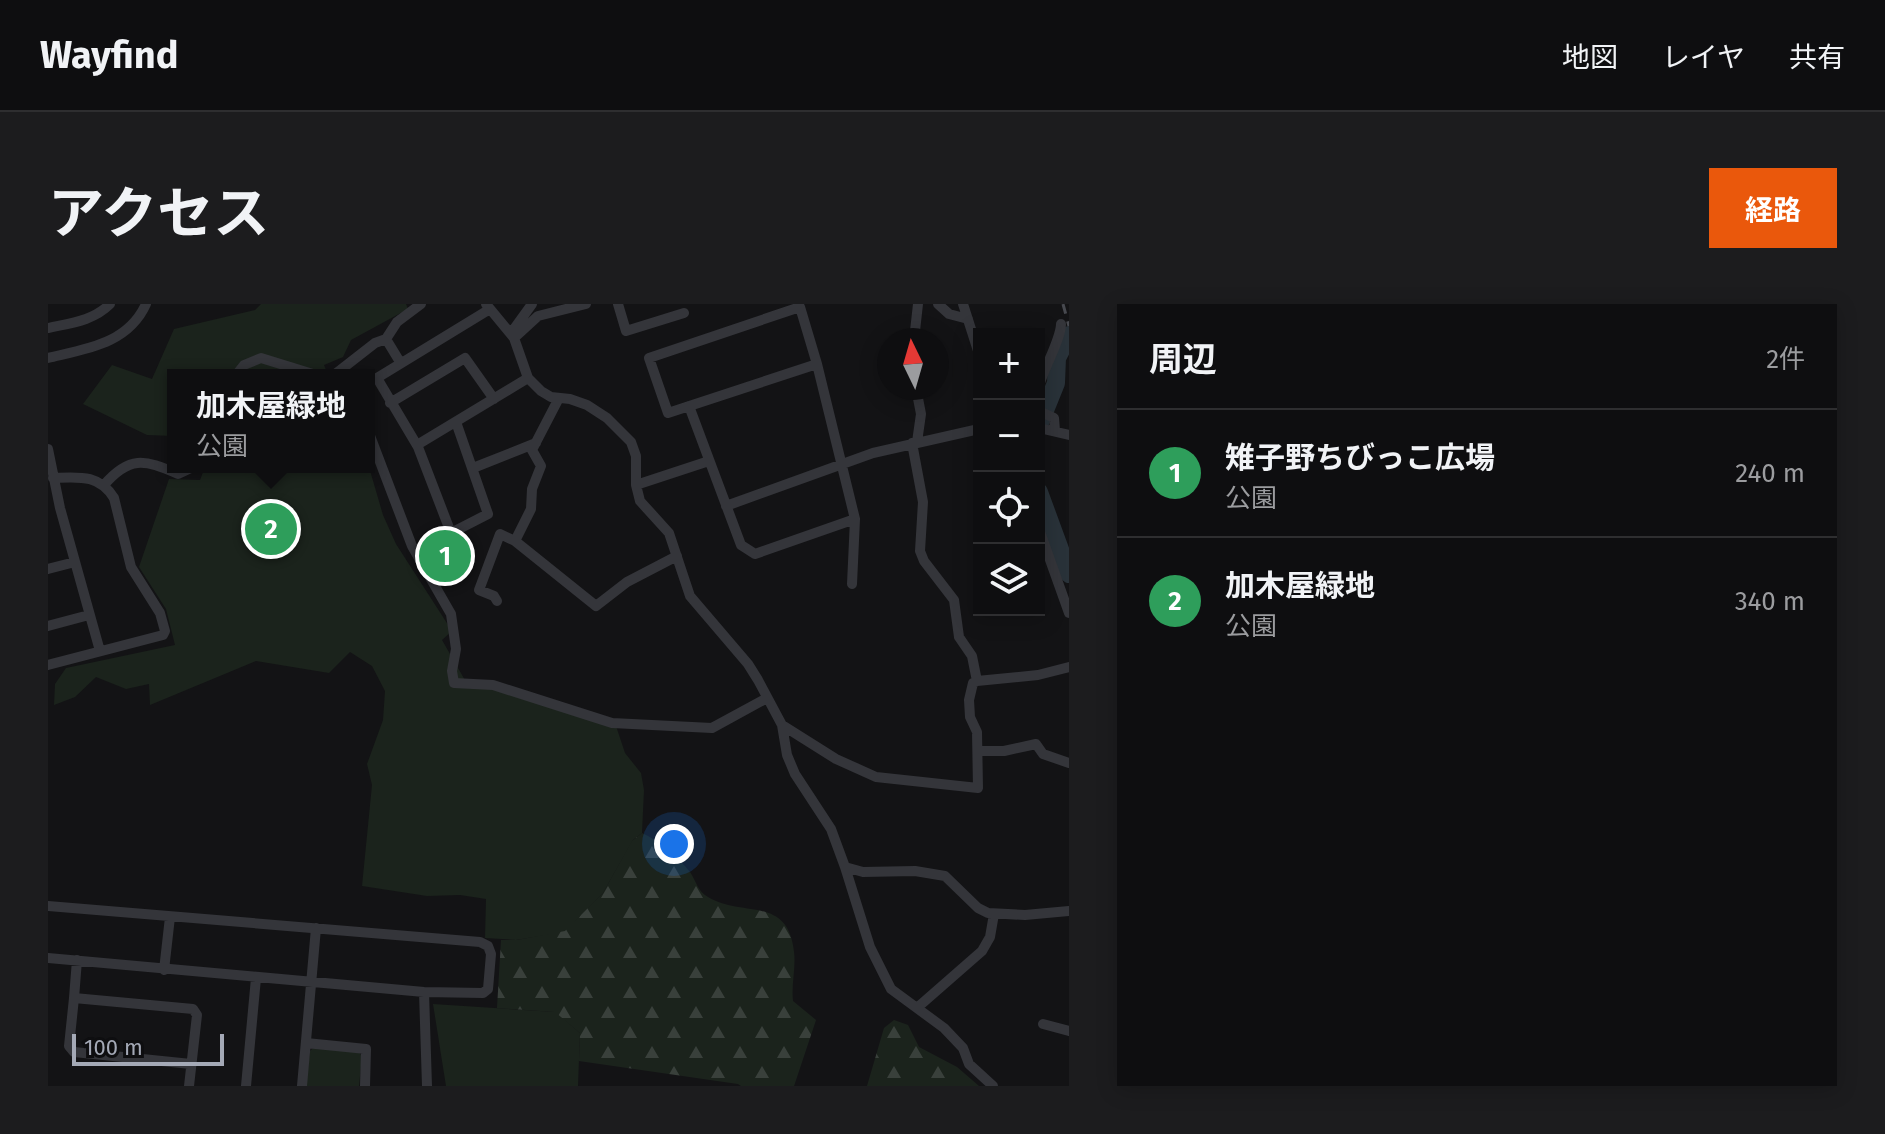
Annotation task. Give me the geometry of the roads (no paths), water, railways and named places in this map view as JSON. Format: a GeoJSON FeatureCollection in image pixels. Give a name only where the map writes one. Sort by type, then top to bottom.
{"type":"FeatureCollection","features":[{"type":"Feature","properties":{"kind":"street"},"geometry":{"type":"LineString","coordinates":[[48,328],[100,314],[110,304]]}},
{"type":"Feature","properties":{"kind":"street"},"geometry":{"type":"LineString","coordinates":[[48,358],[114,339],[136,322],[146,304]]}},
{"type":"Feature","properties":{"kind":"street"},"geometry":{"type":"LineString","coordinates":[[342,369],[375,343],[386,339],[397,322],[421,304]]}},
{"type":"Feature","properties":{"kind":"street"},"geometry":{"type":"LineString","coordinates":[[532,304],[514,329],[514,338],[528,378],[541,391],[587,405],[607,418],[631,442],[636,456],[636,485],[640,501],[669,533],[690,596],[748,664],[782,725],[787,755],[795,774],[831,829],[870,947],[891,989],[944,1028],[963,1048],[969,1064],[993,1086]]}},
{"type":"Feature","properties":{"kind":"street"},"geometry":{"type":"LineString","coordinates":[[514,338],[551,308],[586,304]]}},
{"type":"Feature","properties":{"kind":"street"},"geometry":{"type":"LineString","coordinates":[[618,304],[626,331],[684,313]]}},
{"type":"Feature","properties":{"kind":"street"},"geometry":{"type":"LineString","coordinates":[[915,328],[918,304]]}},
{"type":"Feature","properties":{"kind":"street"},"geometry":{"type":"LineString","coordinates":[[938,304],[949,314],[968,319]]}},
{"type":"Feature","properties":{"kind":"street"},"geometry":{"type":"LineString","coordinates":[[963,304],[973,335]]}},
{"type":"Feature","properties":{"kind":"street"},"geometry":{"type":"LineString","coordinates":[[456,422],[488,514],[451,533],[417,445],[377,378],[488,306],[514,338]]}},
{"type":"Feature","properties":{"kind":"street"},"geometry":{"type":"LineString","coordinates":[[817,364],[668,413],[649,358],[800,307],[817,364],[855,519],[852,584]]}},
{"type":"Feature","properties":{"kind":"street"},"geometry":{"type":"LineString","coordinates":[[1045,366],[1061,331],[1061,324]]}},
{"type":"Feature","properties":{"kind":"street"},"geometry":{"type":"LineString","coordinates":[[386,339],[400,362]]}},
{"type":"Feature","properties":{"kind":"street"},"geometry":{"type":"LineString","coordinates":[[241,369],[261,358],[297,369]]}},
{"type":"Feature","properties":{"kind":"street"},"geometry":{"type":"LineString","coordinates":[[390,403],[465,358],[494,399]]}},
{"type":"Feature","properties":{"kind":"street"},"geometry":{"type":"LineString","coordinates":[[417,445],[528,378]]}},
{"type":"Feature","properties":{"kind":"street"},"geometry":{"type":"LineString","coordinates":[[515,541],[531,509],[532,489],[541,466],[532,450],[559,398]]}},
{"type":"Feature","properties":{"kind":"street"},"geometry":{"type":"LineString","coordinates":[[918,400],[921,414],[915,443],[923,502],[920,551],[924,561],[954,600],[959,637],[972,656],[977,681]]}},
{"type":"Feature","properties":{"kind":"street"},"geometry":{"type":"LineString","coordinates":[[689,406],[741,545],[755,554],[855,519]]}},
{"type":"Feature","properties":{"kind":"street"},"geometry":{"type":"LineString","coordinates":[[1045,414],[1056,423],[1048,430]]}},
{"type":"Feature","properties":{"kind":"street"},"geometry":{"type":"LineString","coordinates":[[726,506],[873,453],[973,430]]}},
{"type":"Feature","properties":{"kind":"street"},"geometry":{"type":"LineString","coordinates":[[1048,430],[1069,435]]}},
{"type":"Feature","properties":{"kind":"street"},"geometry":{"type":"LineString","coordinates":[[473,468],[536,443]]}},
{"type":"Feature","properties":{"kind":"street"},"geometry":{"type":"LineString","coordinates":[[375,449],[412,546],[451,614],[456,649],[452,671],[454,683],[493,685],[612,723],[712,728],[767,698]]}},
{"type":"Feature","properties":{"kind":"street"},"geometry":{"type":"LineString","coordinates":[[48,450],[60,508],[100,651]]}},
{"type":"Feature","properties":{"kind":"street"},"geometry":{"type":"LineString","coordinates":[[636,485],[709,461]]}},
{"type":"Feature","properties":{"kind":"street"},"geometry":{"type":"LineString","coordinates":[[104,485],[119,468],[126,465],[156,465],[167,470]]}},
{"type":"Feature","properties":{"kind":"street"},"geometry":{"type":"LineString","coordinates":[[48,665],[163,635],[165,631],[160,613],[131,567],[114,498],[104,485],[83,476],[53,478]]}},
{"type":"Feature","properties":{"kind":"street"},"geometry":{"type":"LineString","coordinates":[[48,511],[60,508]]}},
{"type":"Feature","properties":{"kind":"street"},"geometry":{"type":"LineString","coordinates":[[497,601],[494,596],[479,590],[500,534],[515,541],[596,606],[627,582],[677,556]]}},
{"type":"Feature","properties":{"kind":"street"},"geometry":{"type":"LineString","coordinates":[[1044,544],[1069,613]]}},
{"type":"Feature","properties":{"kind":"street"},"geometry":{"type":"LineString","coordinates":[[48,569],[75,562]]}},
{"type":"Feature","properties":{"kind":"street"},"geometry":{"type":"LineString","coordinates":[[48,626],[89,615]]}},
{"type":"Feature","properties":{"kind":"street"},"geometry":{"type":"LineString","coordinates":[[782,725],[836,759],[876,777],[978,788],[978,751],[969,700],[973,683],[1038,675],[1069,667]]}},
{"type":"Feature","properties":{"kind":"street"},"geometry":{"type":"LineString","coordinates":[[978,751],[1004,751],[1036,744],[1043,754],[1069,763]]}},
{"type":"Feature","properties":{"kind":"street"},"geometry":{"type":"LineString","coordinates":[[845,867],[863,872],[915,871],[945,876],[978,908],[994,914],[1069,911]]}},
{"type":"Feature","properties":{"kind":"street"},"geometry":{"type":"LineString","coordinates":[[48,906],[480,942],[491,949],[488,989],[483,993],[424,992],[311,983],[48,958]]}},
{"type":"Feature","properties":{"kind":"street"},"geometry":{"type":"LineString","coordinates":[[918,1007],[982,951],[990,937],[994,914]]}},
{"type":"Feature","properties":{"kind":"street"},"geometry":{"type":"LineString","coordinates":[[164,970],[170,917]]}},
{"type":"Feature","properties":{"kind":"street"},"geometry":{"type":"LineString","coordinates":[[302,1086],[316,928]]}},
{"type":"Feature","properties":{"kind":"street"},"geometry":{"type":"LineString","coordinates":[[77,960],[69,1046],[74,1052],[191,1064]]}},
{"type":"Feature","properties":{"kind":"street"},"geometry":{"type":"LineString","coordinates":[[246,1086],[256,978]]}},
{"type":"Feature","properties":{"kind":"street"},"geometry":{"type":"LineString","coordinates":[[424,992],[427,1086]]}},
{"type":"Feature","properties":{"kind":"street"},"geometry":{"type":"LineString","coordinates":[[74,998],[193,1009],[197,1015],[189,1086]]}},
{"type":"Feature","properties":{"kind":"street"},"geometry":{"type":"LineString","coordinates":[[1043,1024],[1069,1031]]}},
{"type":"Feature","properties":{"kind":"street"},"geometry":{"type":"LineString","coordinates":[[306,1043],[366,1049],[365,1086]]}},
{"type":"Feature","properties":{"kind":"waterway"},"geometry":{"type":"LineString","coordinates":[[1045,410],[1056,383],[1057,358],[1069,335]]}},
{"type":"Feature","properties":{"kind":"waterway"},"geometry":{"type":"LineString","coordinates":[[1045,508],[1069,574]]}},
{"type":"Feature","properties":{"kind":"railway"},"geometry":{"type":"LineString","coordinates":[[1063,304],[1069,326]]}},
{"type":"Feature","properties":{"kind":"place","name":"加木屋緑地"},"geometry":{"type":"Point","coordinates":[271,529]}},
{"type":"Feature","properties":{"kind":"place","name":"雉子野ちびっこ広場"},"geometry":{"type":"Point","coordinates":[445,556]}}]}
